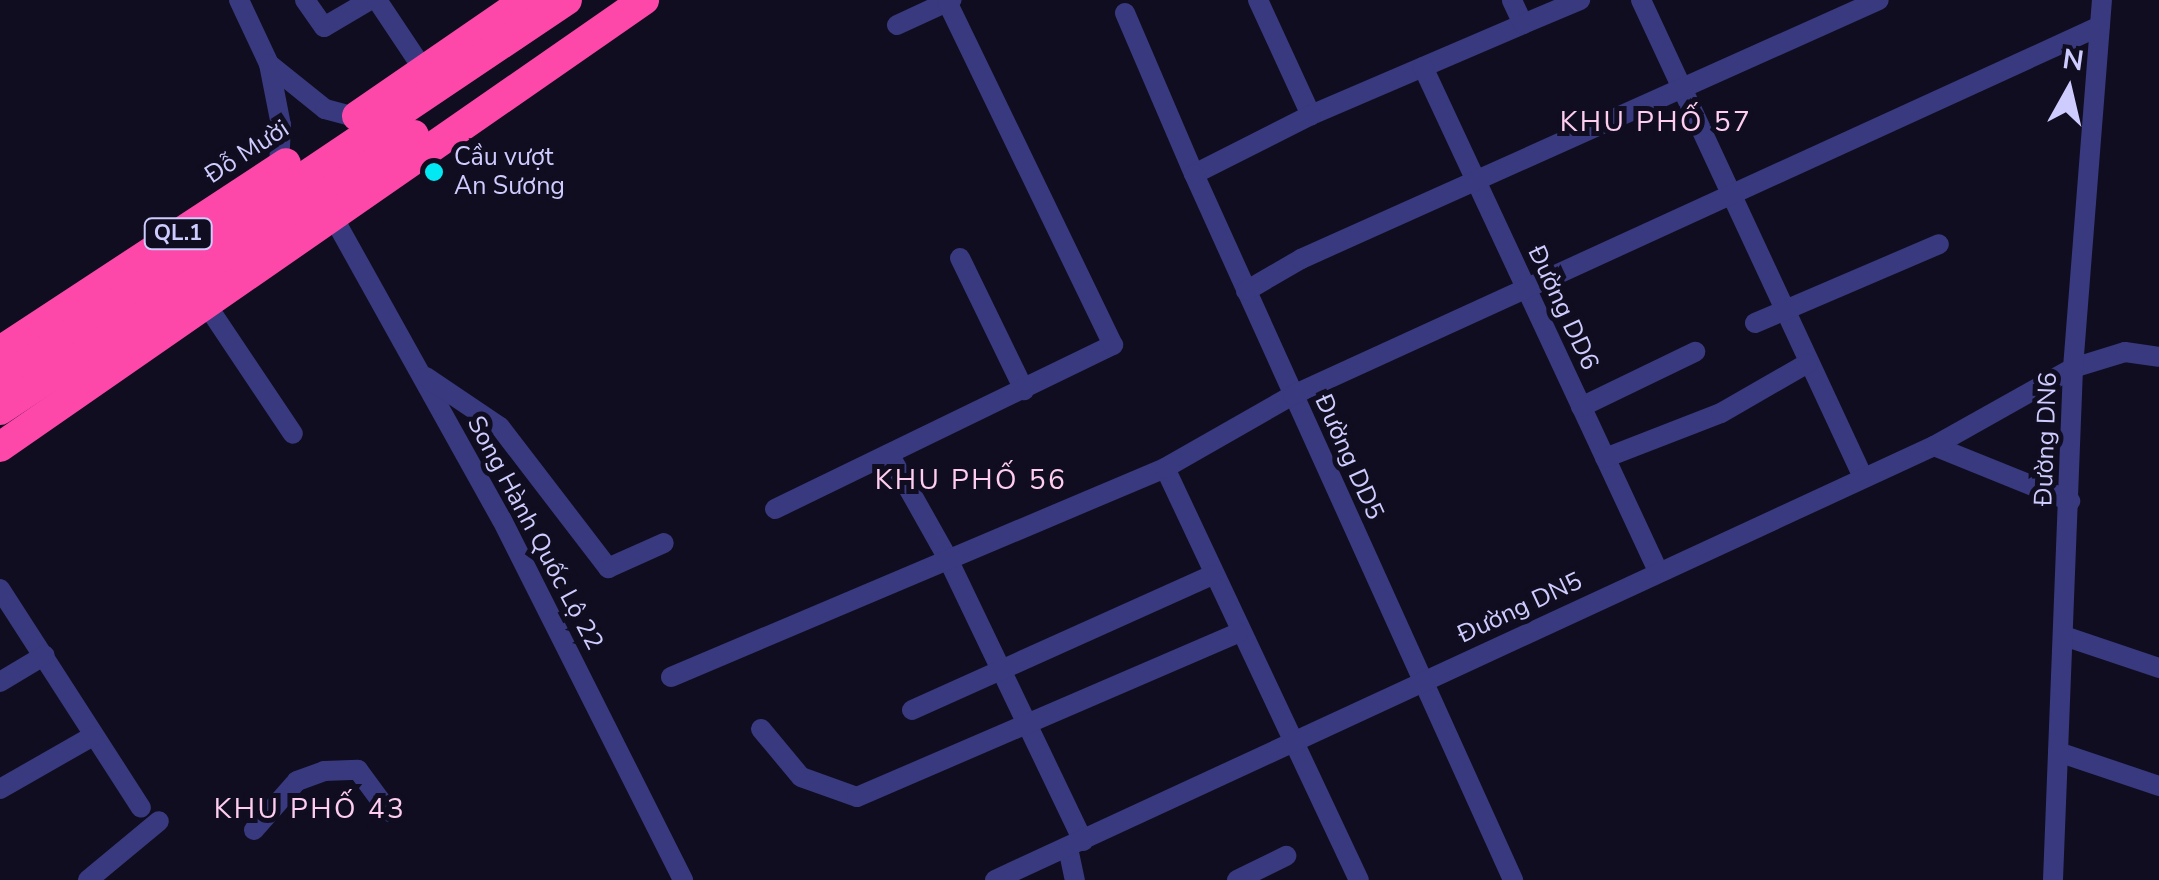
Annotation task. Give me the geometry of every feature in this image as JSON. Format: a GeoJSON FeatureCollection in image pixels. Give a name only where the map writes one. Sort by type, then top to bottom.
{"type":"FeatureCollection","features":[{"type":"Feature","properties":{"kind":"highway","name":"Đỗ Mười"},"geometry":{"type":"LineString","coordinates":[[0,351],[526,0]]}},
{"type":"Feature","properties":{"kind":"highway","name":"Đỗ Mười"},"geometry":{"type":"LineString","coordinates":[[332,172],[402,110],[567,0]]}},
{"type":"Feature","properties":{"kind":"highway","name":"QL.1"},"geometry":{"type":"LineString","coordinates":[[332,215],[392,151],[614,0]]}},
{"type":"Feature","properties":{"kind":"highway","name":"QL.1"},"geometry":{"type":"LineString","coordinates":[[0,447],[644,0]]}},
{"type":"Feature","properties":{"kind":"highway","name":"QL.1"},"geometry":{"type":"LineString","coordinates":[[355,117],[402,110]]}},
{"type":"Feature","properties":{"kind":"highway"},"geometry":{"type":"LineString","coordinates":[[332,172],[355,117]]}},
{"type":"Feature","properties":{"kind":"highway"},"geometry":{"type":"LineString","coordinates":[[392,151],[462,128]]}},
{"type":"Feature","properties":{"kind":"highway","name":"QL.1"},"geometry":{"type":"LineString","coordinates":[[0,381],[332,172],[392,151]]}},
{"type":"Feature","properties":{"kind":"highway","name":"QL.1"},"geometry":{"type":"LineString","coordinates":[[0,410],[332,172]]}},
{"type":"Feature","properties":{"kind":"street"},"geometry":{"type":"LineString","coordinates":[[239,0],[269,64],[281,125],[279,167]]}},
{"type":"Feature","properties":{"kind":"street"},"geometry":{"type":"LineString","coordinates":[[305,0],[324,27],[373,0],[423,69]]}},
{"type":"Feature","properties":{"kind":"street"},"geometry":{"type":"LineString","coordinates":[[1258,0],[1311,116]]}},
{"type":"Feature","properties":{"kind":"street"},"geometry":{"type":"LineString","coordinates":[[1512,0],[1523,24]]}},
{"type":"Feature","properties":{"kind":"street"},"geometry":{"type":"LineString","coordinates":[[1194,174],[1311,116],[1580,0]]}},
{"type":"Feature","properties":{"kind":"street"},"geometry":{"type":"LineString","coordinates":[[1642,0],[1727,192],[1862,475]]}},
{"type":"Feature","properties":{"kind":"street"},"geometry":{"type":"LineString","coordinates":[[1246,291],[1300,259],[1878,0]]}},
{"type":"Feature","properties":{"kind":"street","name":"Đường DN6"},"geometry":{"type":"LineString","coordinates":[[2053,880],[2073,368],[2102,0]]}},
{"type":"Feature","properties":{"kind":"street"},"geometry":{"type":"LineString","coordinates":[[775,509],[1113,345],[950,1],[898,24]]}},
{"type":"Feature","properties":{"kind":"street","name":"Đường DD5"},"geometry":{"type":"LineString","coordinates":[[1125,13],[1246,291],[1513,880]]}},
{"type":"Feature","properties":{"kind":"street"},"geometry":{"type":"LineString","coordinates":[[672,678],[947,556],[1165,468],[1293,395],[1527,291],[1727,192],[2100,26]]}},
{"type":"Feature","properties":{"kind":"street"},"geometry":{"type":"LineString","coordinates":[[269,64],[325,109],[355,117]]}},
{"type":"Feature","properties":{"kind":"street","name":"Đường DD6"},"geometry":{"type":"LineString","coordinates":[[1423,67],[1658,571]]}},
{"type":"Feature","properties":{"kind":"street","name":"Song Hành Quốc Lộ 22"},"geometry":{"type":"LineString","coordinates":[[332,215],[502,520],[683,880]]}},
{"type":"Feature","properties":{"kind":"street"},"geometry":{"type":"LineString","coordinates":[[1755,323],[1939,244]]}},
{"type":"Feature","properties":{"kind":"street"},"geometry":{"type":"LineString","coordinates":[[960,258],[1024,390]]}},
{"type":"Feature","properties":{"kind":"street"},"geometry":{"type":"LineString","coordinates":[[206,304],[294,434]]}},
{"type":"Feature","properties":{"kind":"street"},"geometry":{"type":"LineString","coordinates":[[1581,407],[1695,352]]}},
{"type":"Feature","properties":{"kind":"street","name":"Đường DN5"},"geometry":{"type":"LineString","coordinates":[[995,880],[1862,475],[1934,446],[2073,368],[2125,352],[2159,357]]}},
{"type":"Feature","properties":{"kind":"street"},"geometry":{"type":"LineString","coordinates":[[1605,458],[1721,413],[1808,363]]}},
{"type":"Feature","properties":{"kind":"street"},"geometry":{"type":"LineString","coordinates":[[420,372],[500,427],[608,568],[664,543]]}},
{"type":"Feature","properties":{"kind":"street"},"geometry":{"type":"LineString","coordinates":[[1934,446],[2070,500]]}},
{"type":"Feature","properties":{"kind":"street"},"geometry":{"type":"LineString","coordinates":[[888,454],[947,556],[1029,727],[1076,844],[1075,880]]}},
{"type":"Feature","properties":{"kind":"street"},"geometry":{"type":"LineString","coordinates":[[1165,468],[1238,632],[1358,880]]}},
{"type":"Feature","properties":{"kind":"street"},"geometry":{"type":"LineString","coordinates":[[912,710],[1212,575]]}},
{"type":"Feature","properties":{"kind":"street"},"geometry":{"type":"LineString","coordinates":[[0,589],[150,815],[88,880]]}},
{"type":"Feature","properties":{"kind":"street"},"geometry":{"type":"LineString","coordinates":[[761,729],[781,760],[829,790],[856,798],[1029,727],[1238,632]]}},
{"type":"Feature","properties":{"kind":"street"},"geometry":{"type":"LineString","coordinates":[[2064,636],[2159,668]]}},
{"type":"Feature","properties":{"kind":"street"},"geometry":{"type":"LineString","coordinates":[[0,682],[45,655]]}},
{"type":"Feature","properties":{"kind":"street"},"geometry":{"type":"LineString","coordinates":[[0,790],[94,736]]}},
{"type":"Feature","properties":{"kind":"street"},"geometry":{"type":"LineString","coordinates":[[2058,752],[2159,786]]}},
{"type":"Feature","properties":{"kind":"street"},"geometry":{"type":"LineString","coordinates":[[254,830],[297,781],[324,770],[358,770],[389,812]]}},
{"type":"Feature","properties":{"kind":"street"},"geometry":{"type":"LineString","coordinates":[[1237,880],[1286,856]]}},
{"type":"Feature","properties":{"kind":"place","name":"Cầu vượt An Sương"},"geometry":{"type":"Point","coordinates":[434,172]}},
{"type":"Feature","properties":{"kind":"district","name":"KHU PHỐ 57"},"geometry":{"type":"Point","coordinates":[1656,122]}},
{"type":"Feature","properties":{"kind":"district","name":"KHU PHỐ 56"},"geometry":{"type":"Point","coordinates":[971,480]}},
{"type":"Feature","properties":{"kind":"district","name":"KHU PHỐ 43"},"geometry":{"type":"Point","coordinates":[310,809]}}]}
